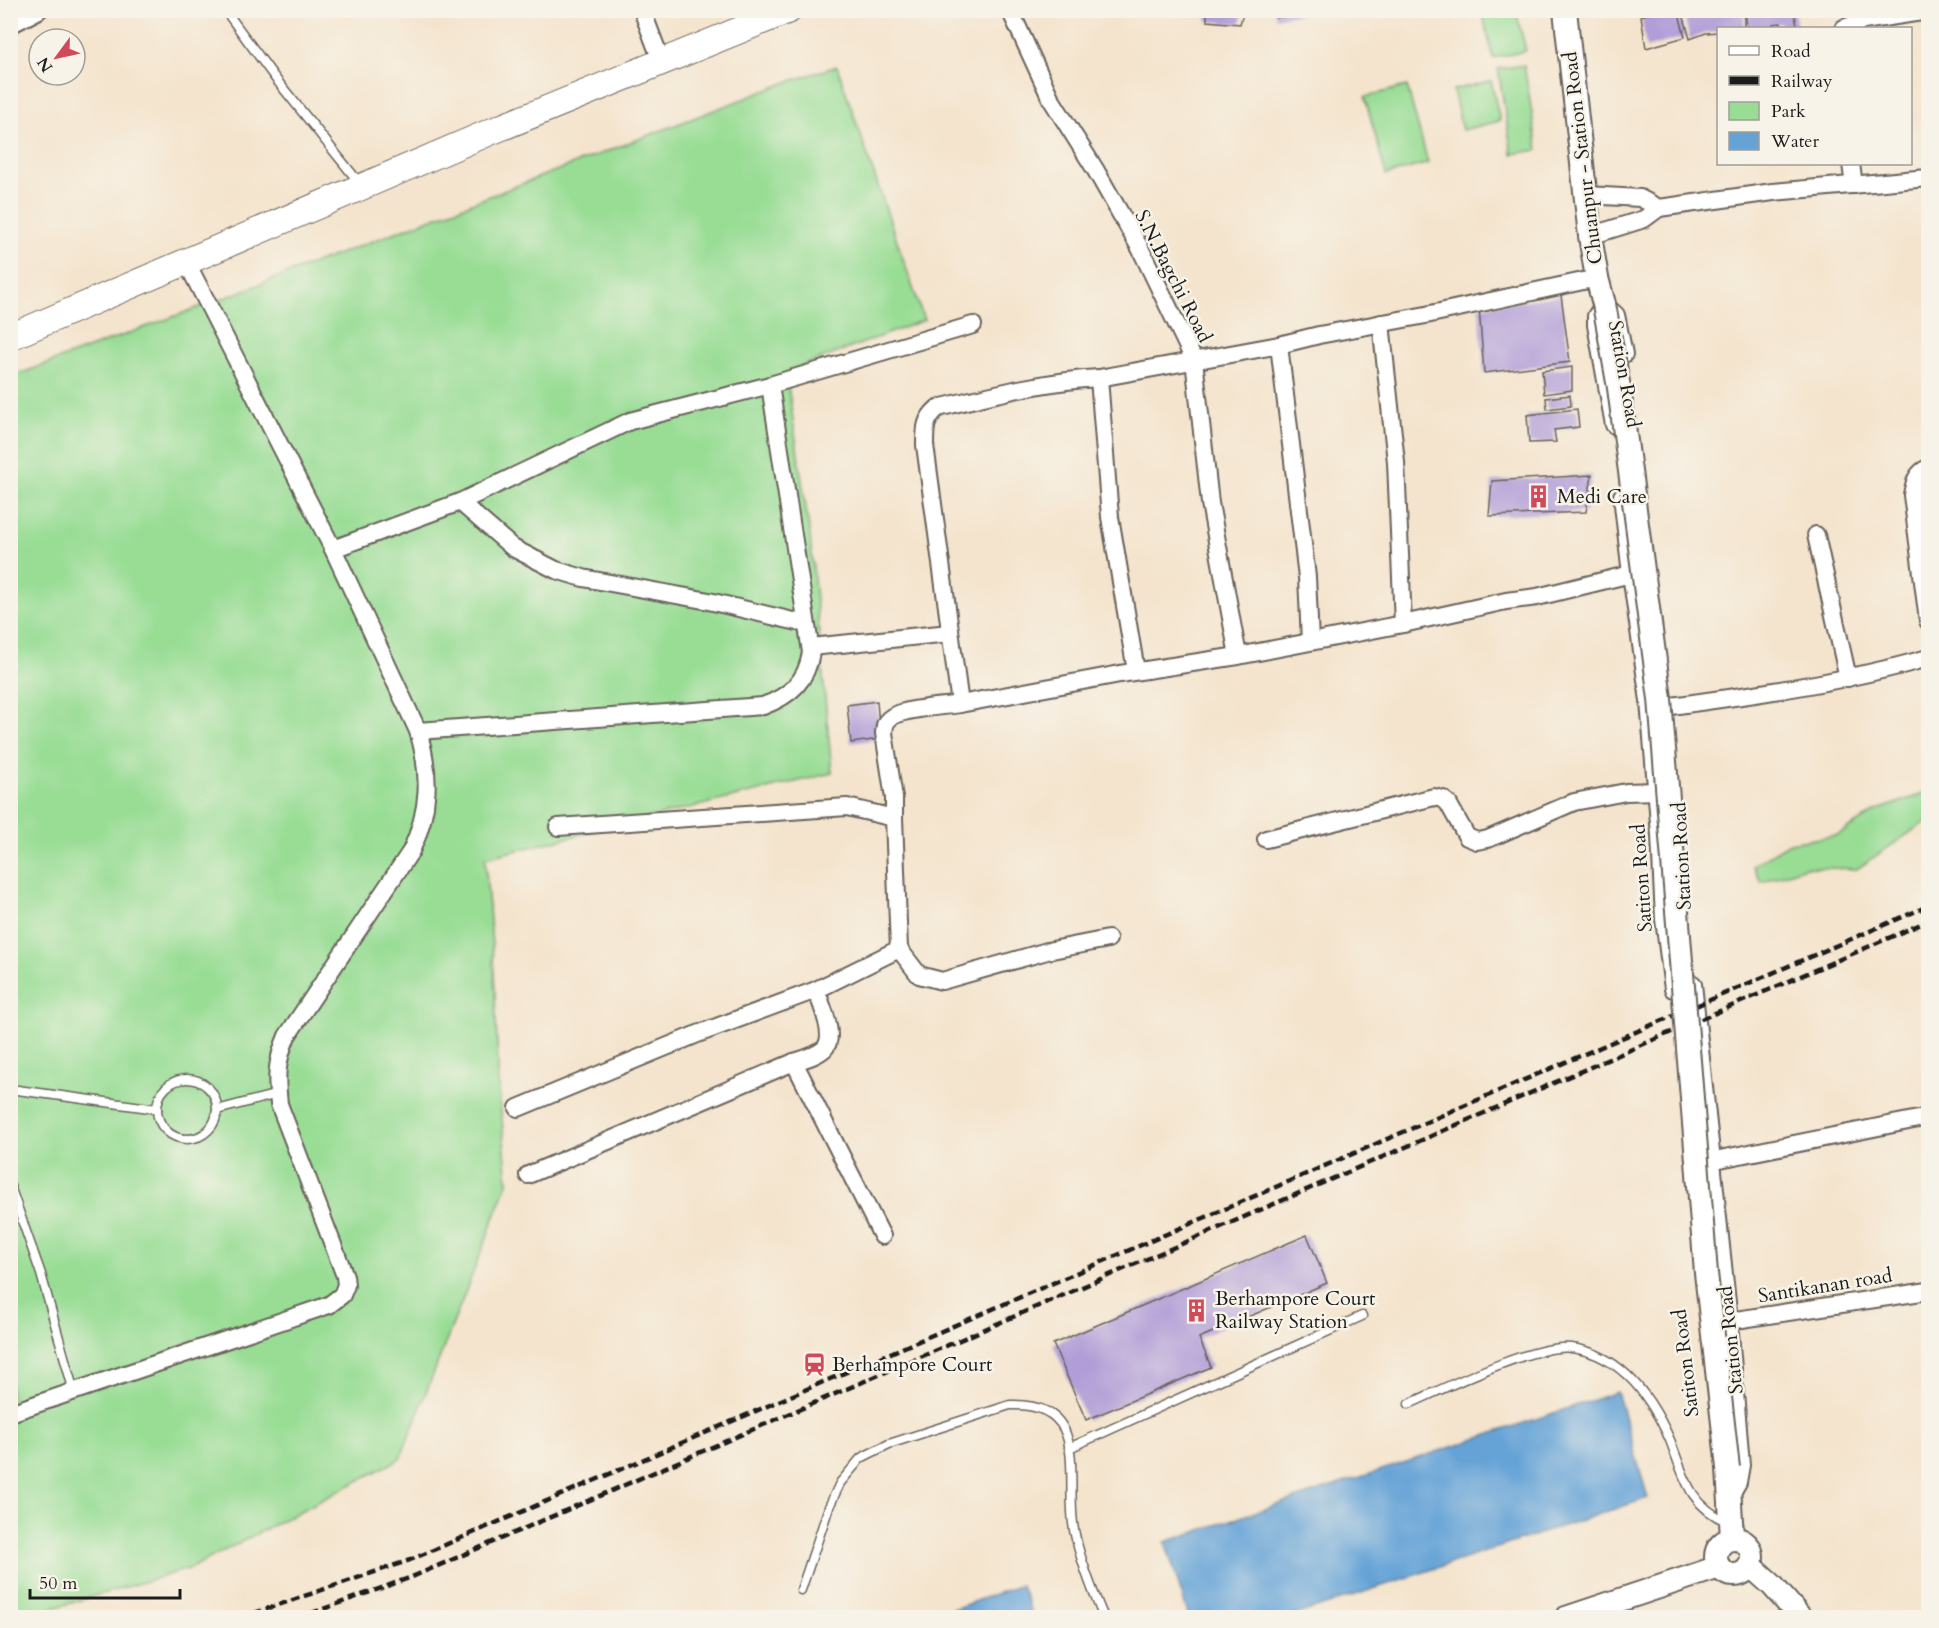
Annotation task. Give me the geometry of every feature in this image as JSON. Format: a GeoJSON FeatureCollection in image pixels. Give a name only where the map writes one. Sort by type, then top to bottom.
{"type":"FeatureCollection","features":[{"type":"Feature","properties":{"kind":"main road"},"geometry":{"type":"LineString","coordinates":[[10,337],[490,132],[789,10]]}},
{"type":"Feature","properties":{"kind":"street"},"geometry":{"type":"LineString","coordinates":[[10,25],[39,10]]}},
{"type":"Feature","properties":{"kind":"street"},"geometry":{"type":"LineString","coordinates":[[642,10],[662,63]]}},
{"type":"Feature","properties":{"kind":"street","name":"S.N.Bagchi Road"},"geometry":{"type":"LineString","coordinates":[[1010,10],[1051,99],[1095,169],[1140,248],[1194,360],[1210,503],[1238,656]]}},
{"type":"Feature","properties":{"kind":"street","name":"Chuanpur - Station Road"},"geometry":{"type":"LineString","coordinates":[[1565,10],[1590,236],[1604,304]]}},
{"type":"Feature","properties":{"kind":"street"},"geometry":{"type":"LineString","coordinates":[[1847,27],[1863,21],[1929,11]]}},
{"type":"Feature","properties":{"kind":"street"},"geometry":{"type":"LineString","coordinates":[[1851,165],[1854,185]]}},
{"type":"Feature","properties":{"kind":"street"},"geometry":{"type":"LineString","coordinates":[[1590,236],[1644,219],[1659,208],[1773,192],[1929,178]]}},
{"type":"Feature","properties":{"kind":"street"},"geometry":{"type":"LineString","coordinates":[[1586,195],[1640,198],[1659,208]]}},
{"type":"Feature","properties":{"kind":"street"},"geometry":{"type":"LineString","coordinates":[[10,1413],[329,1305],[342,1295],[346,1285],[345,1276],[279,1104],[276,1076],[279,1054],[287,1036],[411,851],[421,830],[426,804],[425,755],[418,731],[333,549],[187,263]]}},
{"type":"Feature","properties":{"kind":"street"},"geometry":{"type":"LineString","coordinates":[[960,704],[925,445],[925,424],[938,408],[1010,390],[1075,379],[1099,378],[1279,345],[1597,278]]}},
{"type":"Feature","properties":{"kind":"street","name":"Satiton Road"},"geometry":{"type":"LineString","coordinates":[[1604,304],[1596,316],[1596,325],[1618,448],[1630,574],[1649,701],[1664,919],[1677,1016],[1695,1268],[1705,1365],[1723,1460]]}},
{"type":"Feature","properties":{"kind":"street","name":"Station Road"},"geometry":{"type":"LineString","coordinates":[[1604,304],[1613,311],[1619,321],[1671,706],[1684,918],[1698,1021],[1710,1161],[1729,1321],[1741,1465],[1731,1515]]}},
{"type":"Feature","properties":{"kind":"street","name":"Station Road"},"geometry":{"type":"LineString","coordinates":[[1604,304],[1619,388],[1660,699],[1706,1273],[1723,1460],[1731,1515]]}},
{"type":"Feature","properties":{"kind":"street"},"geometry":{"type":"LineString","coordinates":[[1381,323],[1396,462],[1403,624]]}},
{"type":"Feature","properties":{"kind":"street"},"geometry":{"type":"LineString","coordinates":[[333,549],[460,502],[630,421],[770,385],[973,324]]}},
{"type":"Feature","properties":{"kind":"street"},"geometry":{"type":"LineString","coordinates":[[1279,345],[1307,577],[1310,641]]}},
{"type":"Feature","properties":{"kind":"street"},"geometry":{"type":"LineString","coordinates":[[1099,378],[1110,517],[1136,671]]}},
{"type":"Feature","properties":{"kind":"street"},"geometry":{"type":"LineString","coordinates":[[418,731],[763,706],[778,700],[802,679],[809,667],[810,647],[770,385]]}},
{"type":"Feature","properties":{"kind":"street"},"geometry":{"type":"LineString","coordinates":[[1929,468],[1923,470],[1915,479],[1912,495],[1929,621]]}},
{"type":"Feature","properties":{"kind":"street"},"geometry":{"type":"LineString","coordinates":[[460,502],[513,548],[556,570],[583,578],[709,601],[806,624]]}},
{"type":"Feature","properties":{"kind":"street"},"geometry":{"type":"LineString","coordinates":[[1816,536],[1848,678]]}},
{"type":"Feature","properties":{"kind":"street"},"geometry":{"type":"LineString","coordinates":[[1108,939],[1047,951],[942,981],[919,975],[899,949],[894,798],[884,733],[885,723],[891,717],[904,713],[1136,671],[1238,656],[1537,597],[1630,574]]}},
{"type":"Feature","properties":{"kind":"street"},"geometry":{"type":"LineString","coordinates":[[810,647],[950,633]]}},
{"type":"Feature","properties":{"kind":"street"},"geometry":{"type":"LineString","coordinates":[[1671,706],[1773,692],[1848,678],[1929,658]]}},
{"type":"Feature","properties":{"kind":"street"},"geometry":{"type":"LineString","coordinates":[[1266,839],[1434,797],[1448,802],[1467,837],[1477,841],[1488,839],[1574,802],[1626,792],[1656,791]]}},
{"type":"Feature","properties":{"kind":"street"},"geometry":{"type":"LineString","coordinates":[[558,827],[847,807],[894,819]]}},
{"type":"Feature","properties":{"kind":"street"},"geometry":{"type":"LineString","coordinates":[[518,1108],[695,1035],[816,990],[899,949]]}},
{"type":"Feature","properties":{"kind":"street"},"geometry":{"type":"LineString","coordinates":[[528,1175],[817,1053],[829,1042],[829,1030],[816,990]]}},
{"type":"Feature","properties":{"kind":"street"},"geometry":{"type":"LineString","coordinates":[[794,1062],[882,1236]]}},
{"type":"Feature","properties":{"kind":"street"},"geometry":{"type":"LineString","coordinates":[[1710,1161],[1929,1117]]}},
{"type":"Feature","properties":{"kind":"street","name":"Santikanan road"},"geometry":{"type":"LineString","coordinates":[[1729,1321],[1929,1291]]}},
{"type":"Feature","properties":{"kind":"street"},"geometry":{"type":"LineString","coordinates":[[1731,1515],[1742,1540],[1749,1546],[1752,1555],[1750,1565],[1744,1572],[1735,1575],[1726,1573],[1719,1567],[1716,1558],[1717,1549],[1723,1541],[1731,1515]]}},
{"type":"Feature","properties":{"kind":"street"},"geometry":{"type":"LineString","coordinates":[[1750,1565],[1801,1617]]}},
{"type":"Feature","properties":{"kind":"street"},"geometry":{"type":"LineString","coordinates":[[1566,1617],[1719,1567]]}},
{"type":"Feature","properties":{"kind":"lane"},"geometry":{"type":"LineString","coordinates":[[225,10],[275,78],[363,187]]}},
{"type":"Feature","properties":{"kind":"lane"},"geometry":{"type":"LineString","coordinates":[[187,1079],[202,1083],[209,1088],[217,1110],[211,1128],[196,1138],[186,1139],[169,1133],[162,1127],[157,1109],[158,1101],[166,1087],[179,1080],[187,1079]]}},
{"type":"Feature","properties":{"kind":"lane"},"geometry":{"type":"LineString","coordinates":[[10,1089],[157,1109]]}},
{"type":"Feature","properties":{"kind":"lane"},"geometry":{"type":"LineString","coordinates":[[217,1110],[278,1094]]}},
{"type":"Feature","properties":{"kind":"lane"},"geometry":{"type":"LineString","coordinates":[[10,1186],[41,1274],[74,1392]]}},
{"type":"Feature","properties":{"kind":"lane"},"geometry":{"type":"LineString","coordinates":[[1069,1448],[1362,1316]]}},
{"type":"Feature","properties":{"kind":"lane"},"geometry":{"type":"LineString","coordinates":[[1409,1404],[1520,1357],[1571,1348],[1596,1355],[1617,1365],[1646,1394],[1670,1440],[1678,1465],[1702,1507],[1715,1516],[1731,1515]]}},
{"type":"Feature","properties":{"kind":"lane"},"geometry":{"type":"LineString","coordinates":[[801,1590],[840,1483],[861,1458],[889,1444],[1010,1405],[1032,1406],[1060,1420],[1064,1427],[1072,1462],[1071,1506],[1074,1531],[1095,1597],[1104,1617]]}},
{"type":"Feature","properties":{"kind":"green space"},"geometry":{"type":"Polygon","coordinates":[[[1482,11],[1516,11],[1526,51],[1493,58],[1482,11]]]}},
{"type":"Feature","properties":{"kind":"green space"},"geometry":{"type":"Polygon","coordinates":[[[1524,65],[1538,150],[1512,154],[1498,69],[1524,65]]]}},
{"type":"Feature","properties":{"kind":"green space"},"geometry":{"type":"Polygon","coordinates":[[[837,66],[924,320],[786,372],[810,536],[832,773],[485,858],[494,971],[499,1089],[508,1183],[400,1459],[191,1568],[22,1617],[11,1618],[11,377],[785,83],[837,66]]]}},
{"type":"Feature","properties":{"kind":"green space"},"geometry":{"type":"Polygon","coordinates":[[[1491,81],[1500,121],[1462,130],[1453,90],[1491,81]]]}},
{"type":"Feature","properties":{"kind":"green space"},"geometry":{"type":"Polygon","coordinates":[[[1407,86],[1428,163],[1386,175],[1365,97],[1407,86]]]}},
{"type":"Feature","properties":{"kind":"green space"},"geometry":{"type":"Polygon","coordinates":[[[1928,790],[1928,820],[1857,869],[1805,867],[1761,882],[1753,865],[1790,843],[1838,835],[1878,810],[1928,790]]]}},
{"type":"Feature","properties":{"kind":"water"},"geometry":{"type":"Polygon","coordinates":[[[1617,1392],[1648,1498],[1289,1617],[1189,1617],[1165,1542],[1617,1392]]]}},
{"type":"Feature","properties":{"kind":"water"},"geometry":{"type":"Polygon","coordinates":[[[1021,1585],[1033,1617],[930,1617],[1021,1585]]]}},
{"type":"Feature","properties":{"kind":"building"},"geometry":{"type":"Polygon","coordinates":[[[1207,10],[1244,10],[1240,24],[1207,21],[1207,10]]]}},
{"type":"Feature","properties":{"kind":"building"},"geometry":{"type":"Polygon","coordinates":[[[1274,10],[1308,10],[1308,12],[1276,18],[1274,10]]]}},
{"type":"Feature","properties":{"kind":"building"},"geometry":{"type":"Polygon","coordinates":[[[1658,10],[1678,10],[1685,37],[1646,48],[1641,16],[1658,10]]]}},
{"type":"Feature","properties":{"kind":"building"},"geometry":{"type":"Polygon","coordinates":[[[1682,10],[1744,10],[1744,27],[1717,27],[1717,32],[1706,33],[1690,39],[1682,10]]]}},
{"type":"Feature","properties":{"kind":"building"},"geometry":{"type":"Polygon","coordinates":[[[1745,10],[1794,10],[1797,26],[1782,27],[1781,23],[1773,24],[1772,27],[1747,27],[1745,10]]]}},
{"type":"Feature","properties":{"kind":"building"},"geometry":{"type":"Polygon","coordinates":[[[1561,295],[1570,362],[1484,373],[1479,307],[1561,295]]]}},
{"type":"Feature","properties":{"kind":"building"},"geometry":{"type":"Polygon","coordinates":[[[1572,367],[1572,390],[1544,394],[1542,371],[1572,367]]]}},
{"type":"Feature","properties":{"kind":"building"},"geometry":{"type":"Polygon","coordinates":[[[1570,395],[1571,406],[1547,409],[1546,398],[1570,395]]]}},
{"type":"Feature","properties":{"kind":"building"},"geometry":{"type":"Polygon","coordinates":[[[1577,409],[1579,427],[1554,430],[1556,442],[1529,443],[1527,415],[1577,409]]]}},
{"type":"Feature","properties":{"kind":"building","name":"Medi Care"},"geometry":{"type":"Polygon","coordinates":[[[1592,475],[1586,512],[1489,516],[1492,481],[1592,475]]]}},
{"type":"Feature","properties":{"kind":"building"},"geometry":{"type":"Polygon","coordinates":[[[877,701],[880,739],[851,743],[847,705],[877,701]]]}},
{"type":"Feature","properties":{"kind":"building","name":"Berhampore Court Railway Station"},"geometry":{"type":"Polygon","coordinates":[[[1307,1235],[1327,1283],[1199,1338],[1211,1367],[1086,1420],[1053,1344],[1307,1235]]]}},
{"type":"Feature","properties":{"kind":"railway"},"geometry":{"type":"LineString","coordinates":[[240,1618],[410,1560],[1928,906]]}},
{"type":"Feature","properties":{"kind":"railway"},"geometry":{"type":"LineString","coordinates":[[298,1618],[412,1577],[1928,921]]}},
{"type":"Feature","properties":{"kind":"place","name":"Medi Care"},"geometry":{"type":"Point","coordinates":[1539,496]}},
{"type":"Feature","properties":{"kind":"place","name":"Berhampore Court Railway Station"},"geometry":{"type":"Point","coordinates":[1197,1310]}},
{"type":"Feature","properties":{"kind":"place","name":"Berhampore Court"},"geometry":{"type":"Point","coordinates":[814,1364]}}]}
